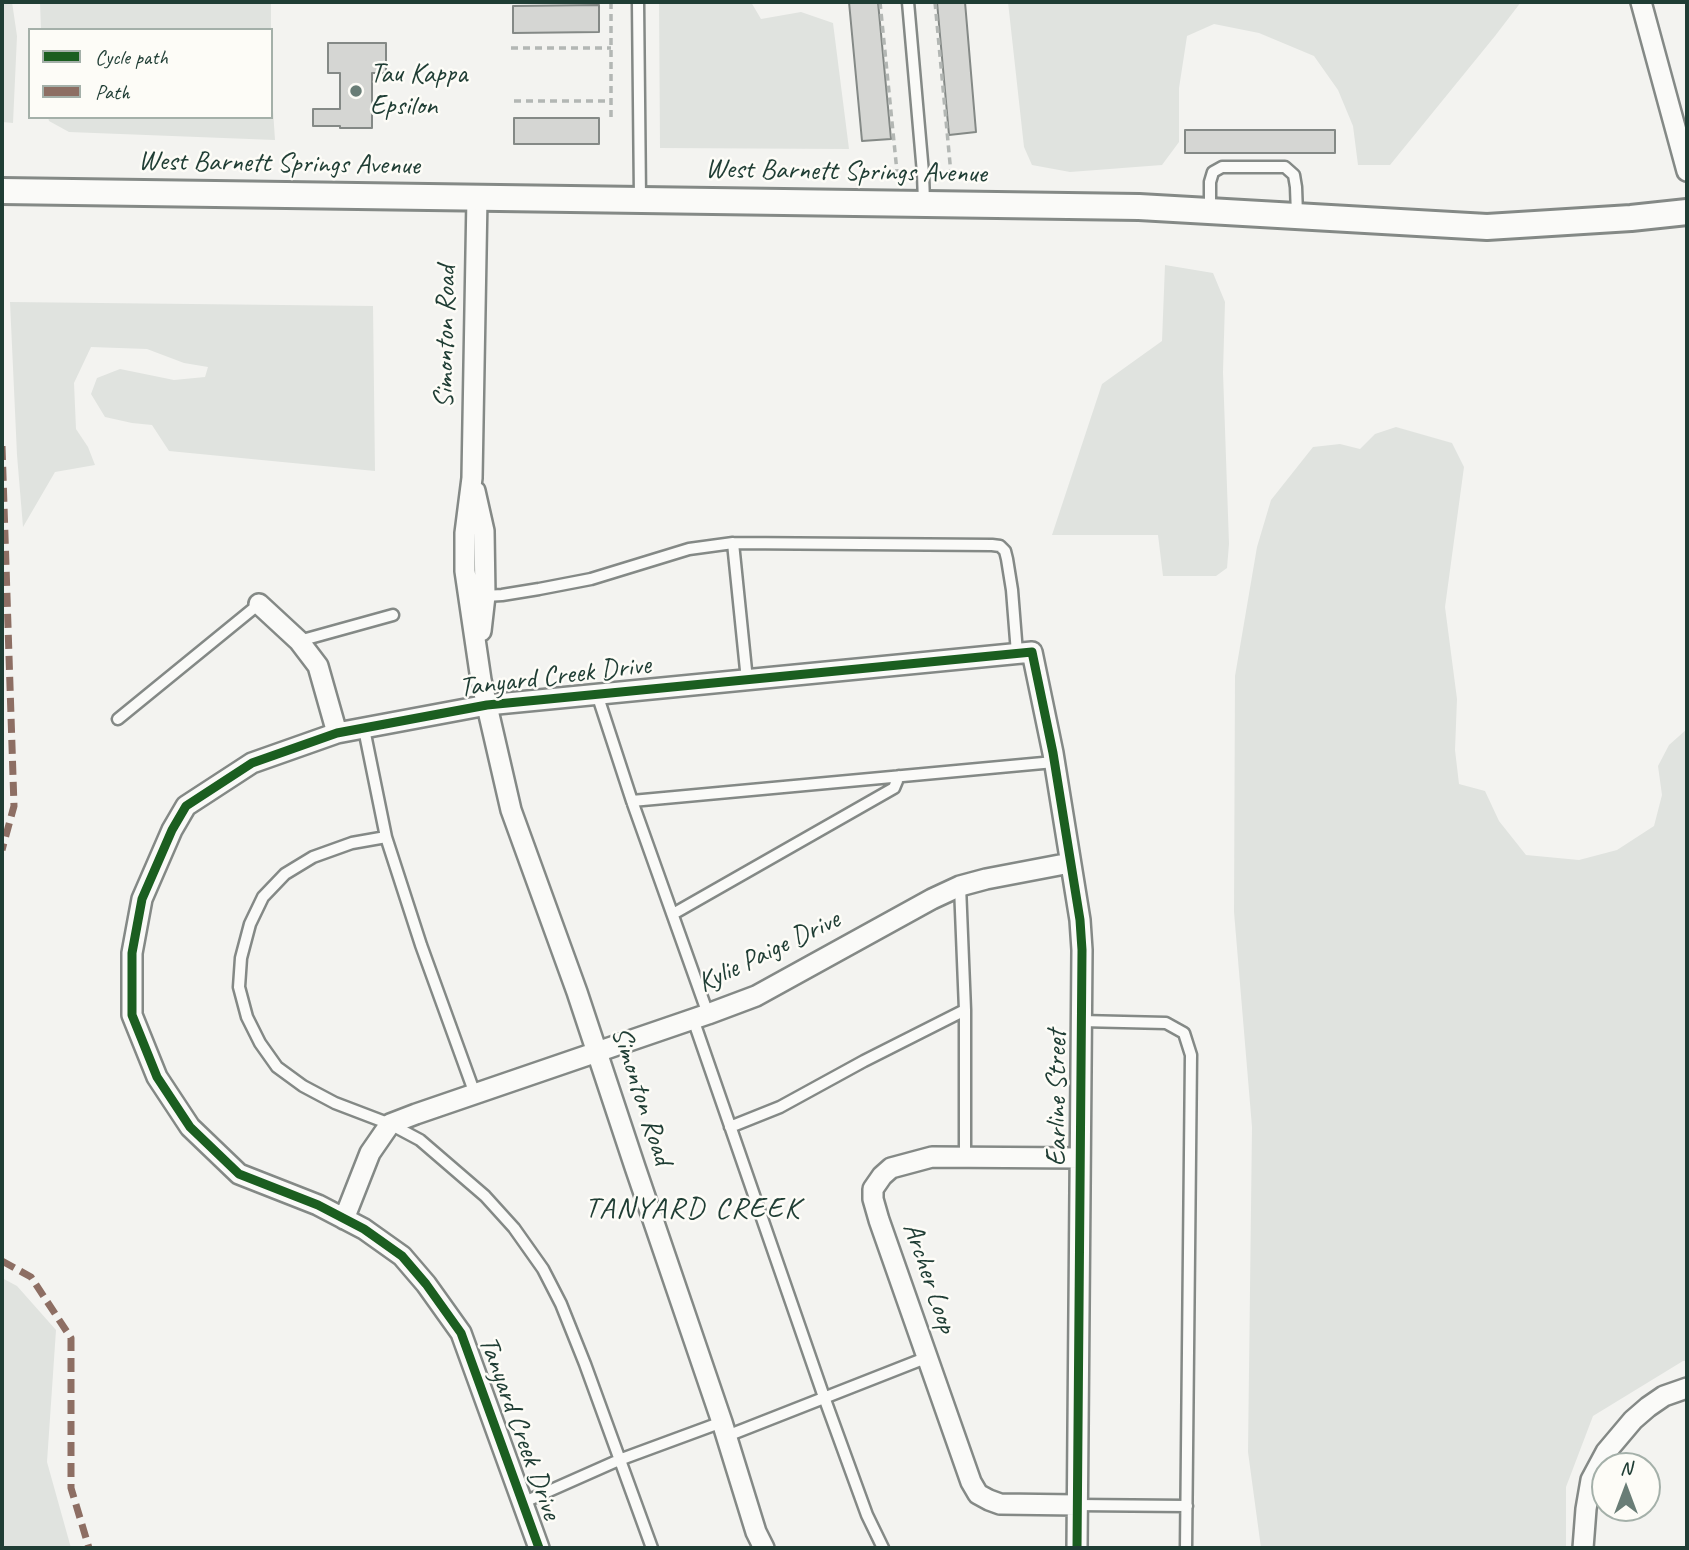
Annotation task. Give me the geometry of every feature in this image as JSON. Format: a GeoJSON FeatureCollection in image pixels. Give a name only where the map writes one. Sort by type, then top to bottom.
{"type":"FeatureCollection","features":[{"type":"Feature","properties":{"kind":"street"},"geometry":{"type":"LineString","coordinates":[[1642,2],[1687,171]]}},
{"type":"Feature","properties":{"kind":"street","name":"West Barnett Springs Avenue"},"geometry":{"type":"LineString","coordinates":[[2,191],[1139,207],[1487,227],[1687,212]]}},
{"type":"Feature","properties":{"kind":"street","name":"Simonton Road"},"geometry":{"type":"LineString","coordinates":[[477,197],[472,478],[465,533],[465,571],[481,680],[511,810],[597,1052],[756,1532],[764,1548]]}},
{"type":"Feature","properties":{"kind":"street","name":"Simonton Road"},"geometry":{"type":"LineString","coordinates":[[472,478],[484,531],[485,596],[478,657]]}},
{"type":"Feature","properties":{"kind":"street"},"geometry":{"type":"LineString","coordinates":[[259,604],[299,640],[318,666],[337,733]]}},
{"type":"Feature","properties":{"kind":"street","name":"Tanyard Creek Drive"},"geometry":{"type":"LineString","coordinates":[[539,1548],[461,1333],[426,1283],[402,1256],[364,1229],[318,1205],[239,1174],[190,1127],[157,1077],[132,1016],[132,953],[142,899],[172,830],[186,806],[252,763],[337,733],[487,705],[1024,652]]}},
{"type":"Feature","properties":{"kind":"street","name":"Earline Street"},"geometry":{"type":"LineString","coordinates":[[1024,652],[1054,762],[1080,920],[1082,1021],[1077,1548]]}},
{"type":"Feature","properties":{"kind":"street","name":"Kylie Paige Drive"},"geometry":{"type":"LineString","coordinates":[[390,1124],[756,996],[960,886],[1070,863]]}},
{"type":"Feature","properties":{"kind":"street"},"geometry":{"type":"LineString","coordinates":[[344,1219],[370,1153],[390,1124]]}},
{"type":"Feature","properties":{"kind":"street","name":"Archer Loop"},"geometry":{"type":"LineString","coordinates":[[1077,1505],[1000,1504],[978,1494],[971,1482],[873,1199],[873,1189],[881,1176],[891,1168],[932,1157],[1080,1158]]}},
{"type":"Feature","properties":{"kind":"street"},"geometry":{"type":"LineString","coordinates":[[1583,1548],[1591,1480],[1606,1452],[1648,1407],[1664,1396],[1687,1388]]}},
{"type":"Feature","properties":{"kind":"lane"},"geometry":{"type":"LineString","coordinates":[[638,2],[640,199]]}},
{"type":"Feature","properties":{"kind":"lane"},"geometry":{"type":"LineString","coordinates":[[908,2],[924,203]]}},
{"type":"Feature","properties":{"kind":"lane"},"geometry":{"type":"LineString","coordinates":[[1210,211],[1210,182],[1213,172],[1222,167],[1286,167],[1294,175],[1297,216]]}},
{"type":"Feature","properties":{"kind":"lane"},"geometry":{"type":"LineString","coordinates":[[733,543],[747,680]]}},
{"type":"Feature","properties":{"kind":"lane"},"geometry":{"type":"LineString","coordinates":[[485,596],[591,579],[689,549],[733,543],[1000,546],[1005,551],[1010,572],[1024,652]]}},
{"type":"Feature","properties":{"kind":"lane"},"geometry":{"type":"LineString","coordinates":[[118,719],[259,604]]}},
{"type":"Feature","properties":{"kind":"lane"},"geometry":{"type":"LineString","coordinates":[[299,640],[393,615]]}},
{"type":"Feature","properties":{"kind":"lane"},"geometry":{"type":"LineString","coordinates":[[597,694],[632,802],[673,914],[730,1127],[824,1397],[867,1515],[883,1548]]}},
{"type":"Feature","properties":{"kind":"lane"},"geometry":{"type":"LineString","coordinates":[[363,729],[386,837],[421,945],[475,1094]]}},
{"type":"Feature","properties":{"kind":"lane"},"geometry":{"type":"LineString","coordinates":[[632,802],[1054,762]]}},
{"type":"Feature","properties":{"kind":"lane"},"geometry":{"type":"LineString","coordinates":[[673,914],[894,788],[899,776]]}},
{"type":"Feature","properties":{"kind":"lane"},"geometry":{"type":"LineString","coordinates":[[386,837],[352,843],[313,857],[285,874],[263,897],[250,924],[241,958],[239,987],[247,1017],[260,1043],[277,1067],[303,1086],[335,1103],[390,1124],[420,1140],[485,1196],[514,1228],[543,1269],[561,1304],[652,1548]]}},
{"type":"Feature","properties":{"kind":"lane"},"geometry":{"type":"LineString","coordinates":[[960,886],[965,1010],[965,1156]]}},
{"type":"Feature","properties":{"kind":"lane"},"geometry":{"type":"LineString","coordinates":[[730,1127],[780,1107],[965,1010]]}},
{"type":"Feature","properties":{"kind":"lane"},"geometry":{"type":"LineString","coordinates":[[1082,1021],[1166,1023],[1184,1033],[1191,1055],[1186,1548]]}},
{"type":"Feature","properties":{"kind":"lane"},"geometry":{"type":"LineString","coordinates":[[522,1503],[619,1460],[824,1397],[928,1357]]}},
{"type":"Feature","properties":{"kind":"lane"},"geometry":{"type":"LineString","coordinates":[[1077,1505],[1187,1506]]}},
{"type":"Feature","properties":{"kind":"path"},"geometry":{"type":"LineString","coordinates":[[611,2],[611,118]]}},
{"type":"Feature","properties":{"kind":"path"},"geometry":{"type":"LineString","coordinates":[[880,2],[897,172]]}},
{"type":"Feature","properties":{"kind":"path"},"geometry":{"type":"LineString","coordinates":[[935,2],[951,174]]}},
{"type":"Feature","properties":{"kind":"path"},"geometry":{"type":"LineString","coordinates":[[511,48],[611,48]]}},
{"type":"Feature","properties":{"kind":"path"},"geometry":{"type":"LineString","coordinates":[[514,101],[611,101]]}},
{"type":"Feature","properties":{"kind":"shaded area"},"geometry":{"type":"Polygon","coordinates":[[[2,2],[12,2],[17,36],[13,123],[2,122],[2,2]]]}},
{"type":"Feature","properties":{"kind":"shaded area"},"geometry":{"type":"Polygon","coordinates":[[[40,2],[271,2],[271,28],[41,28],[40,2]]]}},
{"type":"Feature","properties":{"kind":"shaded area"},"geometry":{"type":"Polygon","coordinates":[[[659,2],[751,2],[761,19],[801,12],[833,23],[849,149],[660,148],[659,2]]]}},
{"type":"Feature","properties":{"kind":"shaded area"},"geometry":{"type":"Polygon","coordinates":[[[1008,2],[1521,2],[1390,165],[1358,165],[1353,126],[1338,90],[1314,56],[1259,33],[1214,24],[1187,36],[1179,88],[1179,142],[1162,165],[1070,172],[1032,165],[1024,147],[1008,2]]]}},
{"type":"Feature","properties":{"kind":"shaded area"},"geometry":{"type":"Polygon","coordinates":[[[273,110],[275,140],[69,132],[49,121],[273,119],[273,110]]]}},
{"type":"Feature","properties":{"kind":"shaded area"},"geometry":{"type":"Polygon","coordinates":[[[1165,265],[1213,273],[1225,302],[1223,372],[1229,544],[1227,568],[1216,576],[1163,576],[1158,535],[1052,535],[1102,384],[1162,341],[1165,265]]]}},
{"type":"Feature","properties":{"kind":"shaded area"},"geometry":{"type":"Polygon","coordinates":[[[10,302],[373,306],[375,471],[169,451],[152,425],[105,417],[91,394],[97,378],[120,369],[174,380],[205,377],[208,367],[184,363],[147,349],[91,347],[74,383],[76,429],[88,447],[95,465],[55,472],[23,527],[10,302]]]}},
{"type":"Feature","properties":{"kind":"shaded area"},"geometry":{"type":"Polygon","coordinates":[[[1396,427],[1452,443],[1464,467],[1445,607],[1457,699],[1455,750],[1459,784],[1485,791],[1499,821],[1526,855],[1579,860],[1617,850],[1654,826],[1662,795],[1658,766],[1669,745],[1687,729],[1687,1361],[1593,1416],[1566,1487],[1566,1548],[1261,1548],[1248,1452],[1252,1127],[1234,912],[1235,676],[1257,547],[1271,500],[1313,447],[1340,444],[1360,449],[1375,434],[1396,427]]]}},
{"type":"Feature","properties":{"kind":"shaded area"},"geometry":{"type":"Polygon","coordinates":[[[2,1278],[17,1286],[56,1330],[47,1462],[71,1548],[2,1548],[2,1278]]]}},
{"type":"Feature","properties":{"kind":"building"},"geometry":{"type":"Polygon","coordinates":[[[849,2],[878,2],[891,139],[862,141],[849,2]]]}},
{"type":"Feature","properties":{"kind":"building"},"geometry":{"type":"Polygon","coordinates":[[[937,2],[965,2],[976,132],[949,135],[937,2]]]}},
{"type":"Feature","properties":{"kind":"building"},"geometry":{"type":"Polygon","coordinates":[[[599,5],[599,32],[513,33],[513,6],[599,5]]]}},
{"type":"Feature","properties":{"kind":"building","name":"Tau Kappa Epsilon"},"geometry":{"type":"Polygon","coordinates":[[[328,43],[386,43],[386,73],[372,73],[372,128],[313,126],[313,109],[340,109],[340,73],[328,73],[328,43]]]}},
{"type":"Feature","properties":{"kind":"building"},"geometry":{"type":"Polygon","coordinates":[[[514,118],[599,118],[599,144],[514,144],[514,118]]]}},
{"type":"Feature","properties":{"kind":"building"},"geometry":{"type":"Polygon","coordinates":[[[1185,130],[1335,130],[1335,153],[1185,153],[1185,130]]]}},
{"type":"Feature","properties":{"kind":"marked path"},"geometry":{"type":"LineString","coordinates":[[2,446],[14,806],[2,850]]}},
{"type":"Feature","properties":{"kind":"marked path"},"geometry":{"type":"LineString","coordinates":[[2,1261],[31,1277],[71,1338],[71,1488],[89,1548]]}},
{"type":"Feature","properties":{"kind":"cycle path"},"geometry":{"type":"LineString","coordinates":[[539,1548],[461,1333],[426,1284],[402,1256],[364,1229],[318,1205],[239,1174],[190,1127],[157,1077],[132,1015],[132,953],[142,899],[172,830],[186,806],[252,763],[337,733],[487,705],[1032,652],[1053,753],[1080,920],[1082,950],[1077,1548]]}},
{"type":"Feature","properties":{"kind":"place","name":"Tau Kappa Epsilon"},"geometry":{"type":"Point","coordinates":[356,91]}},
{"type":"Feature","properties":{"kind":"district","name":"TANYARD CREEK"},"geometry":{"type":"Point","coordinates":[693,1209]}}]}
